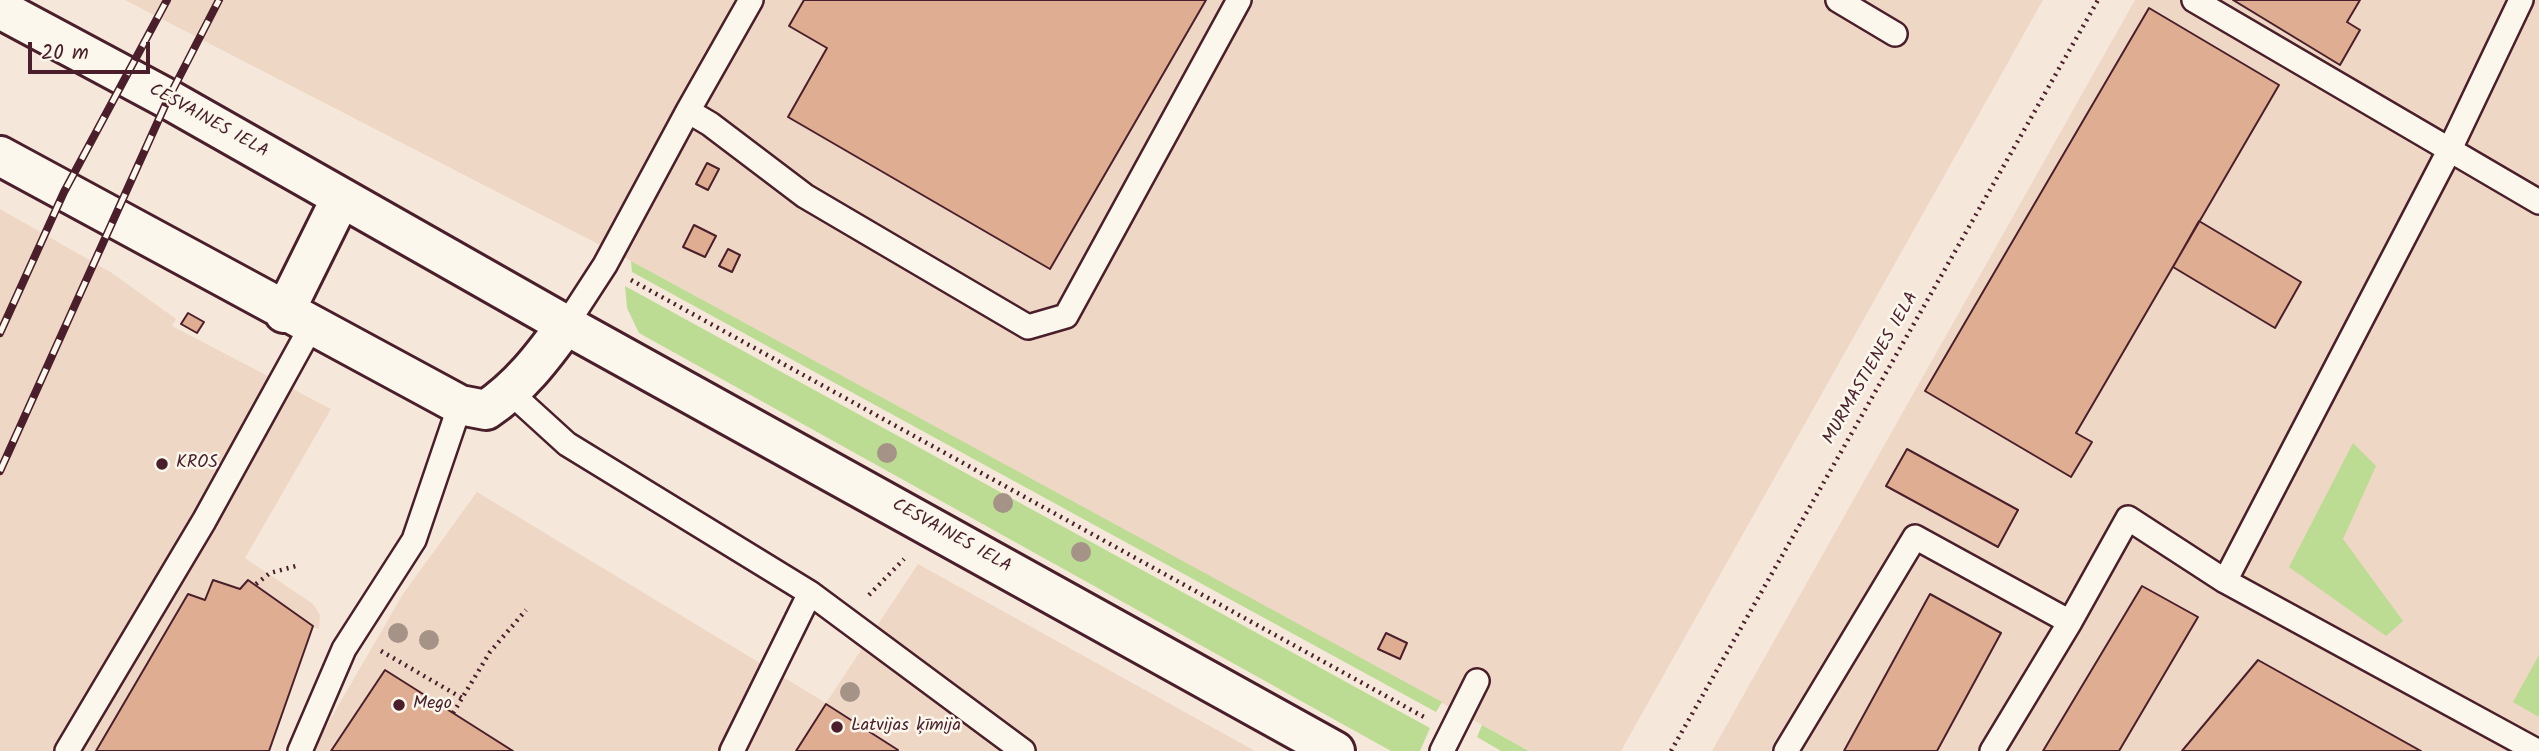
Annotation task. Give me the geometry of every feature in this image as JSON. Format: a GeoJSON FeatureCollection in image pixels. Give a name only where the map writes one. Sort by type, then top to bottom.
{"type":"FeatureCollection","features":[{"type":"Feature","properties":{"kind":"street","name":"CESVAINES IELA"},"geometry":{"type":"LineString","coordinates":[[0,9],[1335,751]]}},
{"type":"Feature","properties":{"kind":"street"},"geometry":{"type":"LineString","coordinates":[[0,156],[297,320],[460,405],[486,410],[511,393],[537,365],[566,325]]}},
{"type":"Feature","properties":{"kind":"street"},"geometry":{"type":"LineString","coordinates":[[297,320],[341,198]]}},
{"type":"Feature","properties":{"kind":"lane"},"geometry":{"type":"LineString","coordinates":[[566,325],[605,265],[751,0]]}},
{"type":"Feature","properties":{"kind":"lane"},"geometry":{"type":"LineString","coordinates":[[688,111],[710,124],[805,196],[1028,327],[1066,316],[1239,0]]}},
{"type":"Feature","properties":{"kind":"lane"},"geometry":{"type":"LineString","coordinates":[[1838,0],[1895,34]]}},
{"type":"Feature","properties":{"kind":"lane"},"geometry":{"type":"LineString","coordinates":[[2194,0],[2539,202]]}},
{"type":"Feature","properties":{"kind":"lane"},"geometry":{"type":"LineString","coordinates":[[2225,581],[2449,151],[2521,0]]}},
{"type":"Feature","properties":{"kind":"lane"},"geometry":{"type":"LineString","coordinates":[[67,751],[204,521],[297,320]]}},
{"type":"Feature","properties":{"kind":"lane"},"geometry":{"type":"LineString","coordinates":[[511,393],[567,444],[810,593],[843,621],[1012,748]]}},
{"type":"Feature","properties":{"kind":"lane"},"geometry":{"type":"LineString","coordinates":[[300,751],[344,649],[414,540],[460,405]]}},
{"type":"Feature","properties":{"kind":"lane"},"geometry":{"type":"LineString","coordinates":[[1992,751],[2070,622],[2128,518],[2225,581],[2537,751]]}},
{"type":"Feature","properties":{"kind":"lane"},"geometry":{"type":"LineString","coordinates":[[1786,751],[1916,537],[2070,622]]}},
{"type":"Feature","properties":{"kind":"lane"},"geometry":{"type":"LineString","coordinates":[[733,751],[810,593]]}},
{"type":"Feature","properties":{"kind":"lane"},"geometry":{"type":"LineString","coordinates":[[1442,751],[1477,681]]}},
{"type":"Feature","properties":{"kind":"path","name":"MURMASTIENES IELA"},"geometry":{"type":"LineString","coordinates":[[1671,751],[2098,0]]}},
{"type":"Feature","properties":{"kind":"path"},"geometry":{"type":"LineString","coordinates":[[605,265],[1434,722]]}},
{"type":"Feature","properties":{"kind":"path"},"geometry":{"type":"LineString","coordinates":[[843,621],[900,564]]}},
{"type":"Feature","properties":{"kind":"path"},"geometry":{"type":"LineString","coordinates":[[256,584],[270,573],[296,566]]}},
{"type":"Feature","properties":{"kind":"path"},"geometry":{"type":"LineString","coordinates":[[453,713],[491,652],[526,610]]}},
{"type":"Feature","properties":{"kind":"path"},"geometry":{"type":"LineString","coordinates":[[382,651],[461,698]]}},
{"type":"Feature","properties":{"kind":"shaded area"},"geometry":{"type":"Polygon","coordinates":[[[125,0],[2043,0],[1621,751],[1530,751],[631,261],[125,0]]]}},
{"type":"Feature","properties":{"kind":"shaded area"},"geometry":{"type":"Polygon","coordinates":[[[2135,0],[2539,0],[2539,751],[1712,751],[2135,0]]]}},
{"type":"Feature","properties":{"kind":"shaded area","name":"KROS"},"geometry":{"type":"Polygon","coordinates":[[[0,209],[112,273],[176,319],[172,326],[331,409],[245,558],[313,604],[320,615],[319,629],[313,627],[269,751],[0,751],[0,209]]]}},
{"type":"Feature","properties":{"kind":"shaded area"},"geometry":{"type":"Polygon","coordinates":[[[477,492],[826,703],[918,564],[1255,751],[312,751],[403,594],[477,492]]]}},
{"type":"Feature","properties":{"kind":"green space"},"geometry":{"type":"Polygon","coordinates":[[[631,261],[1442,702],[1436,712],[632,272],[631,261]]]}},
{"type":"Feature","properties":{"kind":"green space"},"geometry":{"type":"Polygon","coordinates":[[[625,286],[1430,728],[1420,751],[1391,751],[639,333],[627,308],[625,286]]]}},
{"type":"Feature","properties":{"kind":"green space"},"geometry":{"type":"Polygon","coordinates":[[[2353,443],[2376,466],[2343,539],[2403,621],[2386,636],[2289,567],[2353,443]]]}},
{"type":"Feature","properties":{"kind":"green space"},"geometry":{"type":"Polygon","coordinates":[[[2539,655],[2539,717],[2513,702],[2539,655]]]}},
{"type":"Feature","properties":{"kind":"green space"},"geometry":{"type":"Polygon","coordinates":[[[1482,725],[1529,751],[1501,751],[1477,737],[1482,725]]]}},
{"type":"Feature","properties":{"kind":"building"},"geometry":{"type":"Polygon","coordinates":[[[804,0],[1206,0],[1050,269],[788,117],[827,48],[789,26],[804,0]]]}},
{"type":"Feature","properties":{"kind":"building"},"geometry":{"type":"Polygon","coordinates":[[[2233,0],[2360,0],[2347,22],[2360,30],[2340,65],[2233,0]]]}},
{"type":"Feature","properties":{"kind":"building"},"geometry":{"type":"Polygon","coordinates":[[[2149,8],[2279,85],[2076,433],[2092,442],[2071,477],[1925,391],[2149,8]]]}},
{"type":"Feature","properties":{"kind":"building"},"geometry":{"type":"Polygon","coordinates":[[[707,163],[719,169],[708,190],[696,184],[707,163]]]}},
{"type":"Feature","properties":{"kind":"building"},"geometry":{"type":"Polygon","coordinates":[[[2199,221],[2301,282],[2275,328],[2173,267],[2199,221]]]}},
{"type":"Feature","properties":{"kind":"building"},"geometry":{"type":"Polygon","coordinates":[[[694,225],[716,236],[705,257],[683,247],[694,225]]]}},
{"type":"Feature","properties":{"kind":"building"},"geometry":{"type":"Polygon","coordinates":[[[728,249],[740,255],[732,272],[719,266],[728,249]]]}},
{"type":"Feature","properties":{"kind":"building"},"geometry":{"type":"Polygon","coordinates":[[[188,313],[204,322],[197,333],[181,324],[188,313]]]}},
{"type":"Feature","properties":{"kind":"building"},"geometry":{"type":"Polygon","coordinates":[[[1907,449],[2018,510],[1998,547],[1886,486],[1907,449]]]}},
{"type":"Feature","properties":{"kind":"building"},"geometry":{"type":"Polygon","coordinates":[[[213,580],[240,589],[248,580],[313,626],[269,751],[96,751],[188,594],[205,600],[213,580]]]}},
{"type":"Feature","properties":{"kind":"building"},"geometry":{"type":"Polygon","coordinates":[[[2142,586],[2198,617],[2119,751],[2043,751],[2142,586]]]}},
{"type":"Feature","properties":{"kind":"building"},"geometry":{"type":"Polygon","coordinates":[[[1930,594],[2001,633],[1937,751],[1844,751],[1930,594]]]}},
{"type":"Feature","properties":{"kind":"building"},"geometry":{"type":"Polygon","coordinates":[[[1386,633],[1407,643],[1400,659],[1378,649],[1386,633]]]}},
{"type":"Feature","properties":{"kind":"building"},"geometry":{"type":"Polygon","coordinates":[[[2258,660],[2421,751],[2182,751],[2258,660]]]}},
{"type":"Feature","properties":{"kind":"building"},"geometry":{"type":"Polygon","coordinates":[[[385,670],[453,713],[513,751],[331,751],[385,670]]]}},
{"type":"Feature","properties":{"kind":"building","name":"Latvijas ķīmija"},"geometry":{"type":"Polygon","coordinates":[[[826,704],[898,750],[796,751],[826,704]]]}},
{"type":"Feature","properties":{"kind":"railway"},"geometry":{"type":"LineString","coordinates":[[0,333],[64,192],[167,0]]}},
{"type":"Feature","properties":{"kind":"railway"},"geometry":{"type":"LineString","coordinates":[[0,471],[168,99],[219,0]]}},
{"type":"Feature","properties":{"kind":"place","name":"KROS"},"geometry":{"type":"Point","coordinates":[162,464]}},
{"type":"Feature","properties":{"kind":"place","name":"Mego"},"geometry":{"type":"Point","coordinates":[399,705]}},
{"type":"Feature","properties":{"kind":"place","name":"Latvijas ķīmija"},"geometry":{"type":"Point","coordinates":[837,727]}}]}
